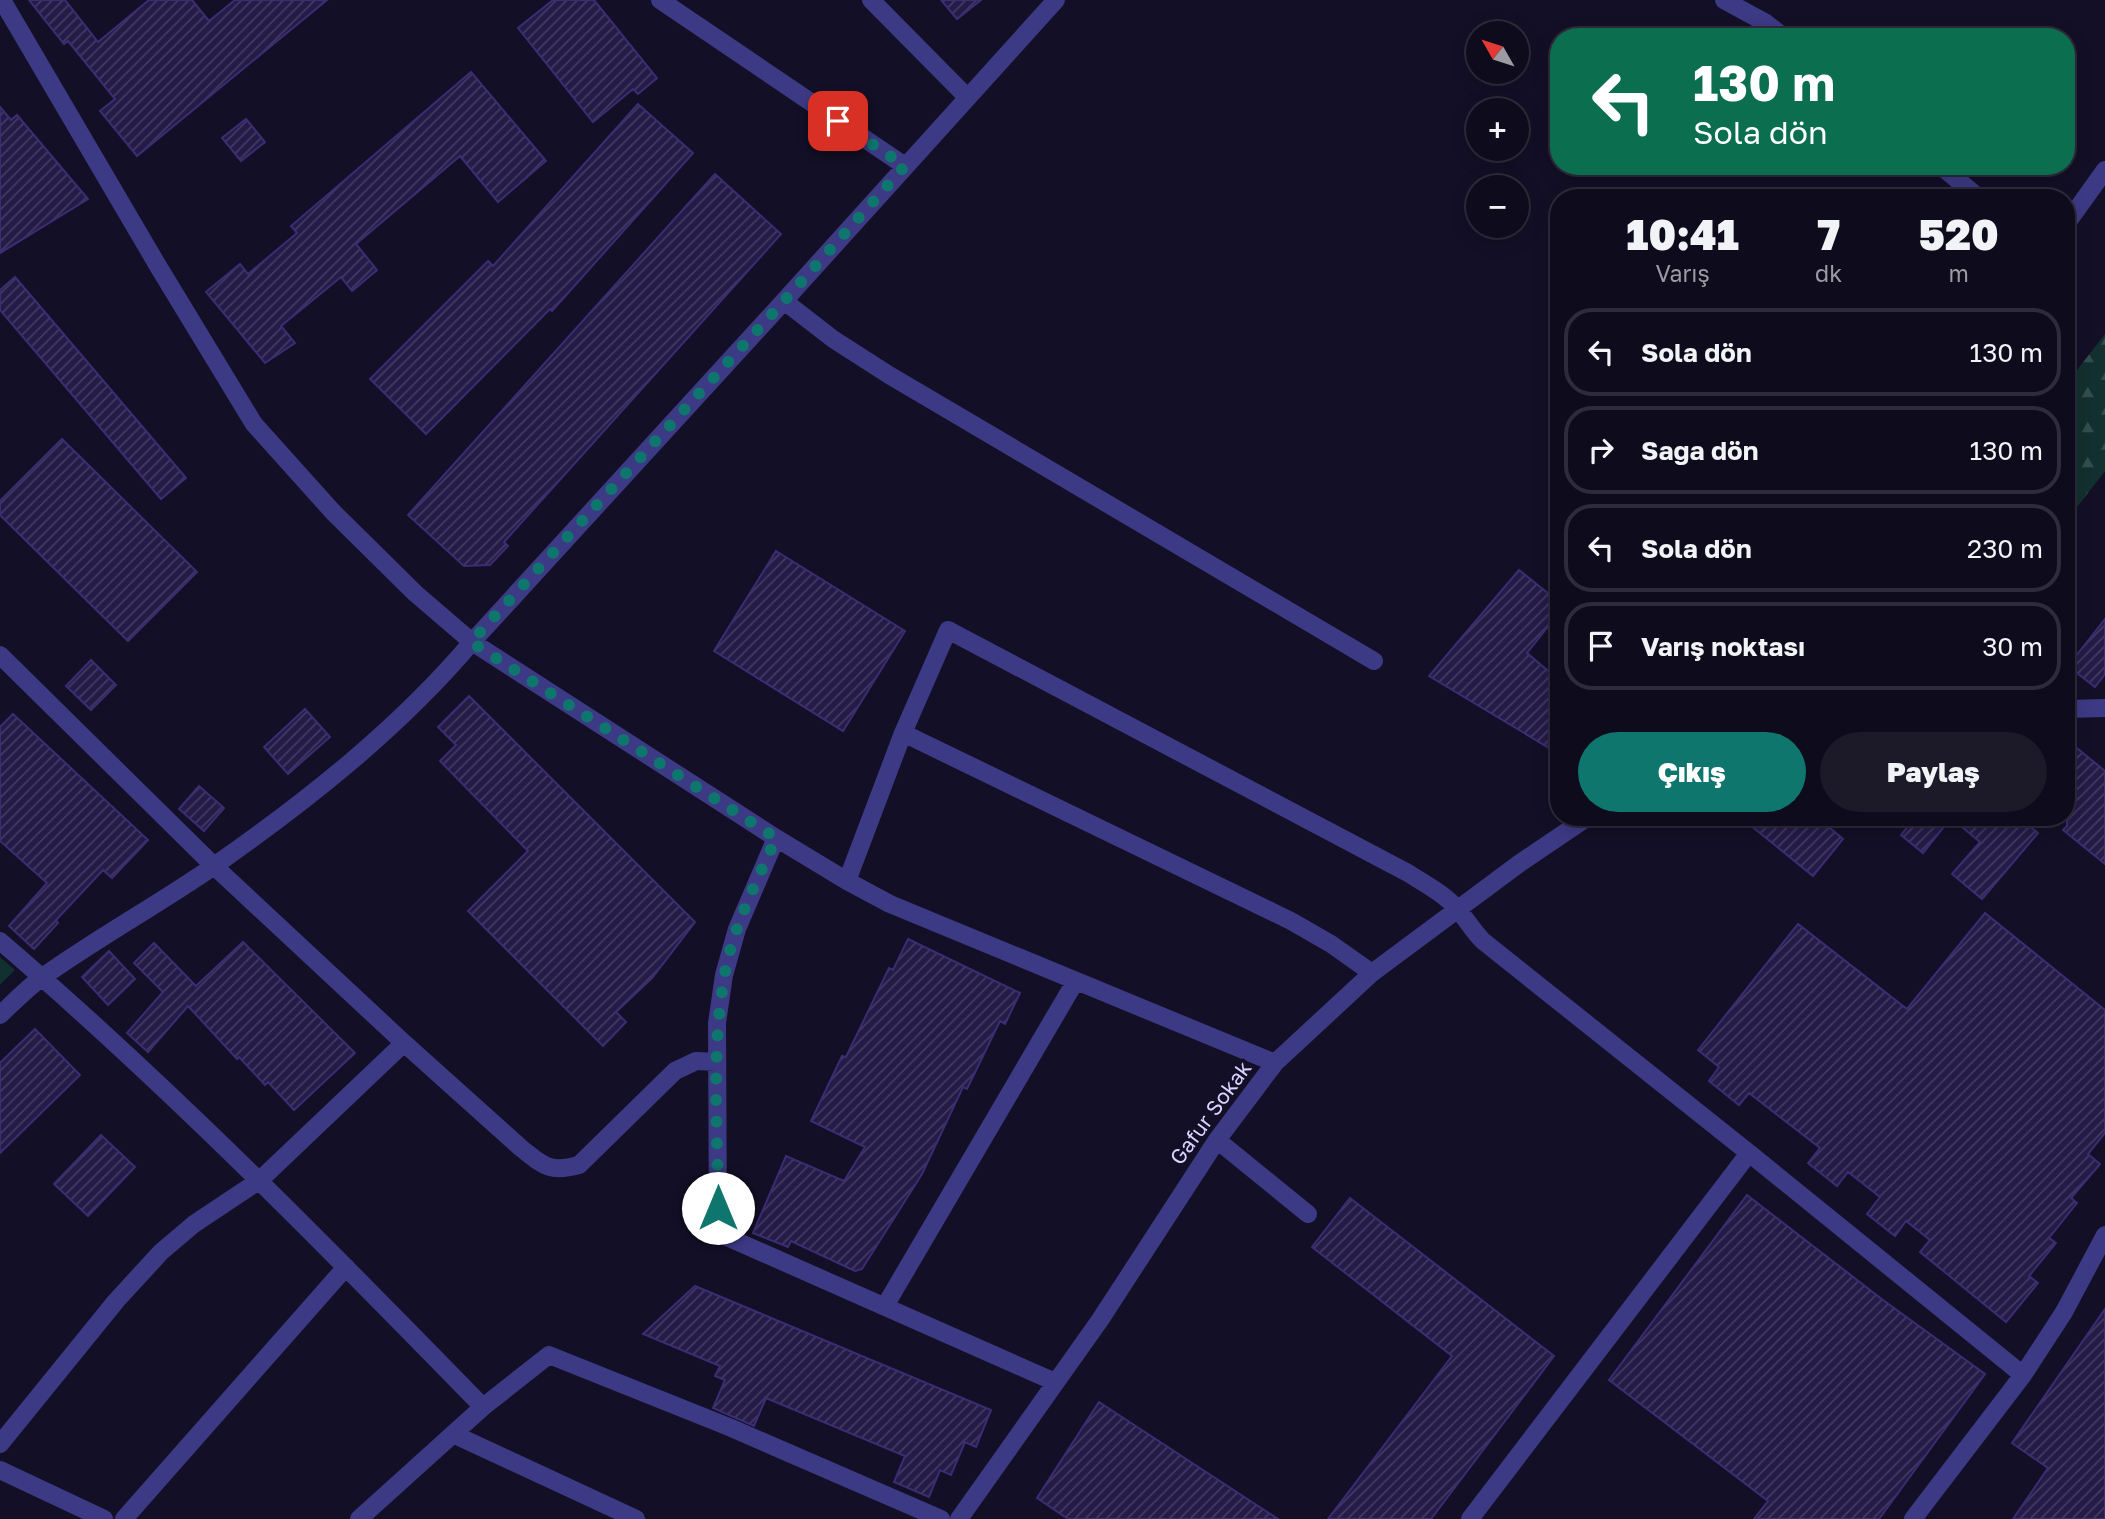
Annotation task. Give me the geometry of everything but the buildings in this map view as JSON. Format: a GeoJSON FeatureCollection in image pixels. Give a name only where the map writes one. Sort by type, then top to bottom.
{"type":"FeatureCollection","features":[{"type":"Feature","properties":{"kind":"street"},"geometry":{"type":"LineString","coordinates":[[2,0],[254,424],[333,512],[415,593],[471,642],[776,838],[890,904],[1275,1063]]}},
{"type":"Feature","properties":{"kind":"street"},"geometry":{"type":"LineString","coordinates":[[660,0],[905,166]]}},
{"type":"Feature","properties":{"kind":"street"},"geometry":{"type":"LineString","coordinates":[[871,0],[967,97]]}},
{"type":"Feature","properties":{"kind":"street"},"geometry":{"type":"LineString","coordinates":[[0,1015],[42,977],[214,866],[334,776],[374,741],[450,667],[1056,0]]}},
{"type":"Feature","properties":{"kind":"street"},"geometry":{"type":"LineString","coordinates":[[1724,0],[1772,28]]}},
{"type":"Feature","properties":{"kind":"street"},"geometry":{"type":"LineString","coordinates":[[2075,212],[2105,170]]}},
{"type":"Feature","properties":{"kind":"street"},"geometry":{"type":"LineString","coordinates":[[1952,175],[1968,189]]}},
{"type":"Feature","properties":{"kind":"street"},"geometry":{"type":"LineString","coordinates":[[784,301],[833,339],[889,375],[1374,661]]}},
{"type":"Feature","properties":{"kind":"street"},"geometry":{"type":"LineString","coordinates":[[847,881],[903,733],[947,630],[1408,873],[1436,891],[1458,910],[1469,927],[1483,941],[2023,1375]]}},
{"type":"Feature","properties":{"kind":"street"},"geometry":{"type":"LineString","coordinates":[[0,655],[214,866],[404,1042],[541,1164],[559,1170],[579,1164],[675,1071],[696,1061],[717,1062]]}},
{"type":"Feature","properties":{"kind":"street"},"geometry":{"type":"LineString","coordinates":[[2075,709],[2105,708]]}},
{"type":"Feature","properties":{"kind":"street"},"geometry":{"type":"LineString","coordinates":[[903,733],[1291,921],[1331,944],[1371,973]]}},
{"type":"Feature","properties":{"kind":"street","name":"Gafur Sokak"},"geometry":{"type":"LineString","coordinates":[[959,1519],[1100,1320],[1217,1140],[1275,1063],[1371,973],[1575,826]]}},
{"type":"Feature","properties":{"kind":"street"},"geometry":{"type":"LineString","coordinates":[[776,838],[737,929],[724,975],[718,1023],[717,1062],[718,1233],[1055,1382]]}},
{"type":"Feature","properties":{"kind":"street"},"geometry":{"type":"LineString","coordinates":[[0,941],[260,1180],[483,1407]]}},
{"type":"Feature","properties":{"kind":"street"},"geometry":{"type":"LineString","coordinates":[[885,1306],[1075,982]]}},
{"type":"Feature","properties":{"kind":"street"},"geometry":{"type":"LineString","coordinates":[[0,1444],[146,1267],[194,1224],[260,1180],[404,1042]]}},
{"type":"Feature","properties":{"kind":"street"},"geometry":{"type":"LineString","coordinates":[[1217,1140],[1308,1214]]}},
{"type":"Feature","properties":{"kind":"street"},"geometry":{"type":"LineString","coordinates":[[1470,1519],[1749,1153]]}},
{"type":"Feature","properties":{"kind":"street"},"geometry":{"type":"LineString","coordinates":[[1913,1519],[2023,1375],[2064,1312],[2105,1235]]}},
{"type":"Feature","properties":{"kind":"street"},"geometry":{"type":"LineString","coordinates":[[124,1519],[346,1267]]}},
{"type":"Feature","properties":{"kind":"street"},"geometry":{"type":"LineString","coordinates":[[359,1519],[483,1407],[549,1355],[729,1427],[941,1519]]}},
{"type":"Feature","properties":{"kind":"street"},"geometry":{"type":"LineString","coordinates":[[453,1434],[636,1519]]}},
{"type":"Feature","properties":{"kind":"street"},"geometry":{"type":"LineString","coordinates":[[0,1470],[104,1519]]}},
{"type":"Feature","properties":{"kind":"green space"},"geometry":{"type":"Polygon","coordinates":[[[2105,334],[2105,471],[2075,510],[2075,373],[2105,334]]]}},
{"type":"Feature","properties":{"kind":"green space"},"geometry":{"type":"Polygon","coordinates":[[[0,957],[15,970],[0,985],[0,957]]]}},
{"type":"Feature","properties":{"kind":"route"},"geometry":{"type":"LineString","coordinates":[[718,1208],[718,1023],[724,975],[737,929],[776,838],[471,642],[905,166],[838,121]]}}]}
